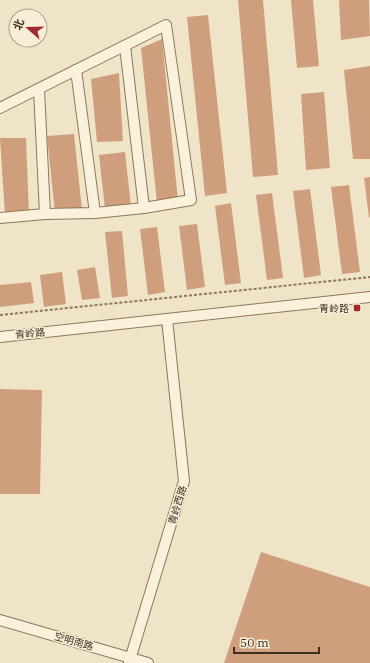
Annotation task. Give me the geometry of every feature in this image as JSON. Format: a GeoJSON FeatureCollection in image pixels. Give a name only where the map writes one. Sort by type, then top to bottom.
{"type":"FeatureCollection","features":[{"type":"Feature","properties":{"kind":"street"},"geometry":{"type":"LineString","coordinates":[[0,108],[166,25],[191,200],[144,208],[95,213],[45,214],[0,218]]}},
{"type":"Feature","properties":{"kind":"street"},"geometry":{"type":"LineString","coordinates":[[125,46],[144,208]]}},
{"type":"Feature","properties":{"kind":"street"},"geometry":{"type":"LineString","coordinates":[[76,70],[95,213]]}},
{"type":"Feature","properties":{"kind":"street"},"geometry":{"type":"LineString","coordinates":[[39,89],[45,214]]}},
{"type":"Feature","properties":{"kind":"street","name":"青岭路"},"geometry":{"type":"LineString","coordinates":[[0,337],[370,297]]}},
{"type":"Feature","properties":{"kind":"street","name":"青岭西路"},"geometry":{"type":"LineString","coordinates":[[130,660],[184,481],[167,319]]}},
{"type":"Feature","properties":{"kind":"street","name":"空明南路"},"geometry":{"type":"LineString","coordinates":[[0,620],[130,660],[148,663]]}},
{"type":"Feature","properties":{"kind":"path"},"geometry":{"type":"LineString","coordinates":[[0,315],[370,277]]}},
{"type":"Feature","properties":{"kind":"building"},"geometry":{"type":"Polygon","coordinates":[[[238,0],[263,0],[278,175],[253,177],[238,0]]]}},
{"type":"Feature","properties":{"kind":"building"},"geometry":{"type":"Polygon","coordinates":[[[291,0],[313,0],[319,66],[297,68],[291,0]]]}},
{"type":"Feature","properties":{"kind":"building"},"geometry":{"type":"Polygon","coordinates":[[[339,0],[369,0],[370,36],[341,40],[339,0]]]}},
{"type":"Feature","properties":{"kind":"building"},"geometry":{"type":"Polygon","coordinates":[[[208,15],[227,193],[205,196],[187,17],[208,15]]]}},
{"type":"Feature","properties":{"kind":"building"},"geometry":{"type":"Polygon","coordinates":[[[162,39],[178,201],[157,203],[141,48],[162,39]]]}},
{"type":"Feature","properties":{"kind":"building"},"geometry":{"type":"Polygon","coordinates":[[[370,66],[370,159],[353,159],[344,70],[370,66]]]}},
{"type":"Feature","properties":{"kind":"building"},"geometry":{"type":"Polygon","coordinates":[[[119,73],[123,141],[97,142],[91,79],[119,73]]]}},
{"type":"Feature","properties":{"kind":"building"},"geometry":{"type":"Polygon","coordinates":[[[324,92],[330,168],[306,170],[301,94],[324,92]]]}},
{"type":"Feature","properties":{"kind":"building"},"geometry":{"type":"Polygon","coordinates":[[[74,134],[82,210],[55,213],[47,136],[74,134]]]}},
{"type":"Feature","properties":{"kind":"building"},"geometry":{"type":"Polygon","coordinates":[[[0,138],[26,138],[29,214],[5,215],[0,138]]]}},
{"type":"Feature","properties":{"kind":"building"},"geometry":{"type":"Polygon","coordinates":[[[125,152],[131,206],[105,209],[99,155],[125,152]]]}},
{"type":"Feature","properties":{"kind":"building"},"geometry":{"type":"Polygon","coordinates":[[[370,177],[370,217],[369,218],[364,178],[370,177]]]}},
{"type":"Feature","properties":{"kind":"building"},"geometry":{"type":"Polygon","coordinates":[[[349,185],[360,272],[342,274],[331,187],[349,185]]]}},
{"type":"Feature","properties":{"kind":"building"},"geometry":{"type":"Polygon","coordinates":[[[310,189],[321,275],[304,278],[293,191],[310,189]]]}},
{"type":"Feature","properties":{"kind":"building"},"geometry":{"type":"Polygon","coordinates":[[[272,193],[283,278],[267,280],[256,195],[272,193]]]}},
{"type":"Feature","properties":{"kind":"building"},"geometry":{"type":"Polygon","coordinates":[[[231,203],[241,283],[225,285],[215,206],[231,203]]]}},
{"type":"Feature","properties":{"kind":"building"},"geometry":{"type":"Polygon","coordinates":[[[197,224],[205,287],[187,290],[179,226],[197,224]]]}},
{"type":"Feature","properties":{"kind":"building"},"geometry":{"type":"Polygon","coordinates":[[[157,227],[165,292],[148,295],[140,229],[157,227]]]}},
{"type":"Feature","properties":{"kind":"building"},"geometry":{"type":"Polygon","coordinates":[[[122,231],[128,296],[112,298],[105,232],[122,231]]]}},
{"type":"Feature","properties":{"kind":"building"},"geometry":{"type":"Polygon","coordinates":[[[95,267],[100,298],[82,300],[77,270],[95,267]]]}},
{"type":"Feature","properties":{"kind":"building"},"geometry":{"type":"Polygon","coordinates":[[[62,272],[66,304],[44,307],[40,275],[62,272]]]}},
{"type":"Feature","properties":{"kind":"building"},"geometry":{"type":"Polygon","coordinates":[[[31,282],[34,303],[0,307],[0,285],[31,282]]]}},
{"type":"Feature","properties":{"kind":"building"},"geometry":{"type":"Polygon","coordinates":[[[0,389],[42,390],[40,494],[0,494],[0,389]]]}},
{"type":"Feature","properties":{"kind":"building"},"geometry":{"type":"Polygon","coordinates":[[[261,552],[370,587],[370,663],[224,663],[261,552]]]}},
{"type":"Feature","properties":{"kind":"place","name":"青岭路"},"geometry":{"type":"Point","coordinates":[357,308]}}]}
